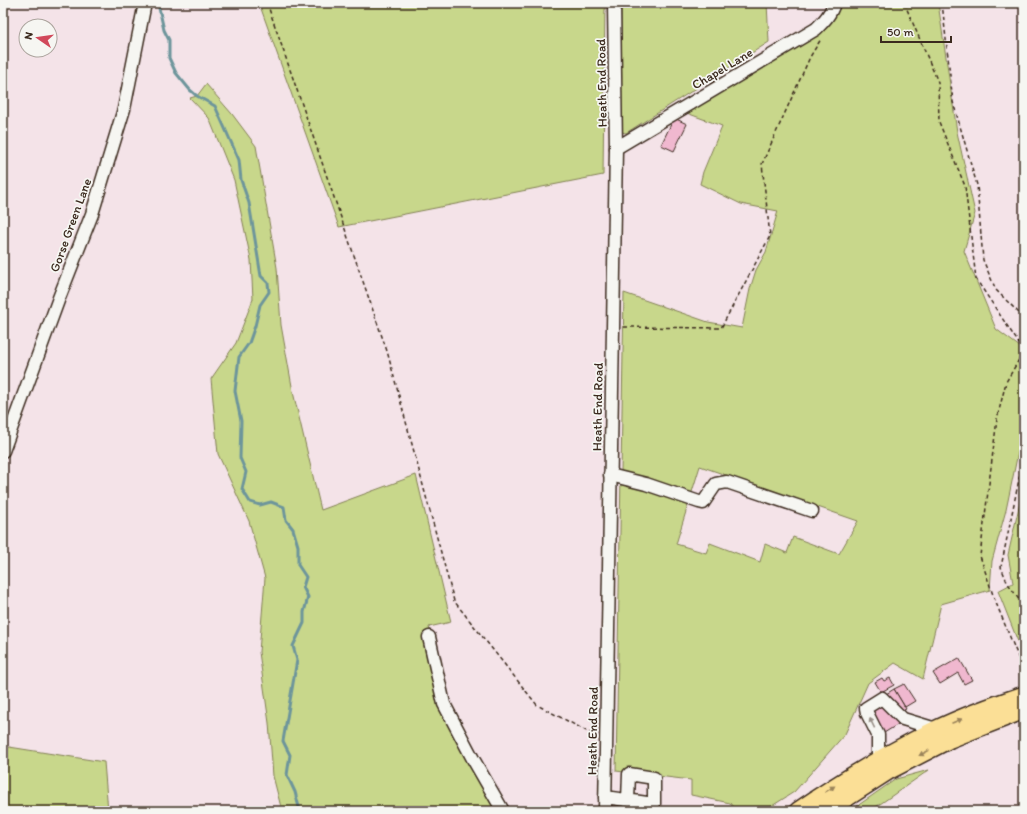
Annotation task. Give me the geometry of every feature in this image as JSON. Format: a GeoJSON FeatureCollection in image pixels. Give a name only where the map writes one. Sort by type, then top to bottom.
{"type":"FeatureCollection","features":[{"type":"Feature","properties":{"kind":"highway"},"geometry":{"type":"LineString","coordinates":[[798,811],[878,760],[936,729],[987,708],[1024,695]]}},
{"type":"Feature","properties":{"kind":"highway"},"geometry":{"type":"LineString","coordinates":[[826,811],[888,771],[950,739],[1024,710]]}},
{"type":"Feature","properties":{"kind":"street","name":"Gorse Green Lane"},"geometry":{"type":"LineString","coordinates":[[3,451],[56,305],[92,214],[124,109],[145,3]]}},
{"type":"Feature","properties":{"kind":"street","name":"Heath End Road"},"geometry":{"type":"LineString","coordinates":[[605,811],[616,148],[614,3]]}},
{"type":"Feature","properties":{"kind":"street","name":"Chapel Lane"},"geometry":{"type":"LineString","coordinates":[[616,148],[816,29],[826,20],[834,3]]}},
{"type":"Feature","properties":{"kind":"street"},"geometry":{"type":"LineString","coordinates":[[610,474],[646,484],[699,502],[703,502],[705,500],[716,484],[727,482],[812,511]]}},
{"type":"Feature","properties":{"kind":"street"},"geometry":{"type":"LineString","coordinates":[[429,637],[444,704],[472,759],[503,811]]}},
{"type":"Feature","properties":{"kind":"street"},"geometry":{"type":"LineString","coordinates":[[878,760],[878,735],[866,708],[882,698],[903,718],[936,729]]}},
{"type":"Feature","properties":{"kind":"street"},"geometry":{"type":"LineString","coordinates":[[605,797],[628,800]]}},
{"type":"Feature","properties":{"kind":"path"},"geometry":{"type":"LineString","coordinates":[[267,3],[387,351],[454,601],[537,705],[606,742]]}},
{"type":"Feature","properties":{"kind":"path"},"geometry":{"type":"LineString","coordinates":[[907,3],[906,7],[938,82],[939,122],[965,186],[976,279],[1024,351],[1006,382],[997,419],[980,556],[994,598],[1024,671]]}},
{"type":"Feature","properties":{"kind":"path"},"geometry":{"type":"LineString","coordinates":[[942,3],[953,102],[977,185],[983,260],[996,290],[1024,318]]}},
{"type":"Feature","properties":{"kind":"path"},"geometry":{"type":"LineString","coordinates":[[613,327],[721,328],[770,236],[762,164],[810,57],[824,35]]}},
{"type":"Feature","properties":{"kind":"path"},"geometry":{"type":"LineString","coordinates":[[1024,455],[1001,567],[1007,582],[1024,607]]}},
{"type":"Feature","properties":{"kind":"green space"},"geometry":{"type":"Polygon","coordinates":[[[259,3],[605,3],[603,175],[339,227],[259,3]]]}},
{"type":"Feature","properties":{"kind":"green space"},"geometry":{"type":"Polygon","coordinates":[[[621,3],[767,3],[769,42],[626,133],[621,132],[621,3]]]}},
{"type":"Feature","properties":{"kind":"green space"},"geometry":{"type":"Polygon","coordinates":[[[842,3],[938,3],[957,132],[975,213],[964,251],[996,329],[1024,350],[1024,424],[1006,510],[992,561],[990,590],[941,604],[923,679],[895,663],[868,683],[845,734],[794,792],[764,811],[736,811],[730,803],[691,795],[691,780],[616,771],[624,293],[708,322],[742,328],[750,289],[756,270],[766,252],[778,211],[741,204],[700,184],[703,172],[722,126],[684,112],[821,30],[842,3]],[[700,466],[676,544],[706,553],[710,543],[760,562],[765,544],[787,553],[793,537],[839,554],[858,521],[700,466]]]}},
{"type":"Feature","properties":{"kind":"green space"},"geometry":{"type":"Polygon","coordinates":[[[206,84],[232,114],[256,146],[277,268],[281,325],[293,392],[321,510],[416,475],[451,622],[429,627],[448,709],[509,811],[282,811],[273,776],[269,723],[259,652],[265,578],[249,521],[218,454],[211,379],[236,343],[253,299],[251,260],[234,180],[209,118],[190,98],[197,96],[206,84]]]}},
{"type":"Feature","properties":{"kind":"green space"},"geometry":{"type":"Polygon","coordinates":[[[1024,485],[1024,657],[998,591],[1013,583],[1008,555],[1024,485]]]}},
{"type":"Feature","properties":{"kind":"green space"},"geometry":{"type":"Polygon","coordinates":[[[3,746],[104,762],[108,811],[3,811],[3,746]]]}},
{"type":"Feature","properties":{"kind":"green space"},"geometry":{"type":"Polygon","coordinates":[[[929,770],[870,811],[850,811],[896,779],[929,770]]]}},
{"type":"Feature","properties":{"kind":"building"},"geometry":{"type":"Polygon","coordinates":[[[674,118],[687,124],[674,151],[661,145],[674,118]]]}},
{"type":"Feature","properties":{"kind":"building"},"geometry":{"type":"Polygon","coordinates":[[[959,658],[972,680],[964,684],[958,673],[940,684],[933,673],[959,658]]]}},
{"type":"Feature","properties":{"kind":"building"},"geometry":{"type":"Polygon","coordinates":[[[882,678],[884,681],[890,678],[894,685],[881,692],[875,682],[882,678]]]}},
{"type":"Feature","properties":{"kind":"building"},"geometry":{"type":"Polygon","coordinates":[[[904,684],[915,701],[905,707],[894,689],[904,684]]]}},
{"type":"Feature","properties":{"kind":"building"},"geometry":{"type":"Polygon","coordinates":[[[894,689],[906,709],[895,715],[900,723],[884,733],[871,709],[886,694],[894,689]]]}},
{"type":"Feature","properties":{"kind":"waterway"},"geometry":{"type":"LineString","coordinates":[[159,8],[164,30],[169,40],[169,58],[176,73],[197,96],[215,106],[239,160],[241,180],[249,203],[261,276],[268,283],[269,292],[260,305],[249,343],[239,357],[235,391],[241,421],[240,458],[246,472],[242,489],[250,502],[260,505],[271,502],[284,507],[286,520],[293,529],[298,546],[298,565],[306,577],[303,587],[308,597],[304,612],[304,623],[293,646],[297,660],[283,741],[290,755],[287,775],[295,792],[300,811]]}}]}
